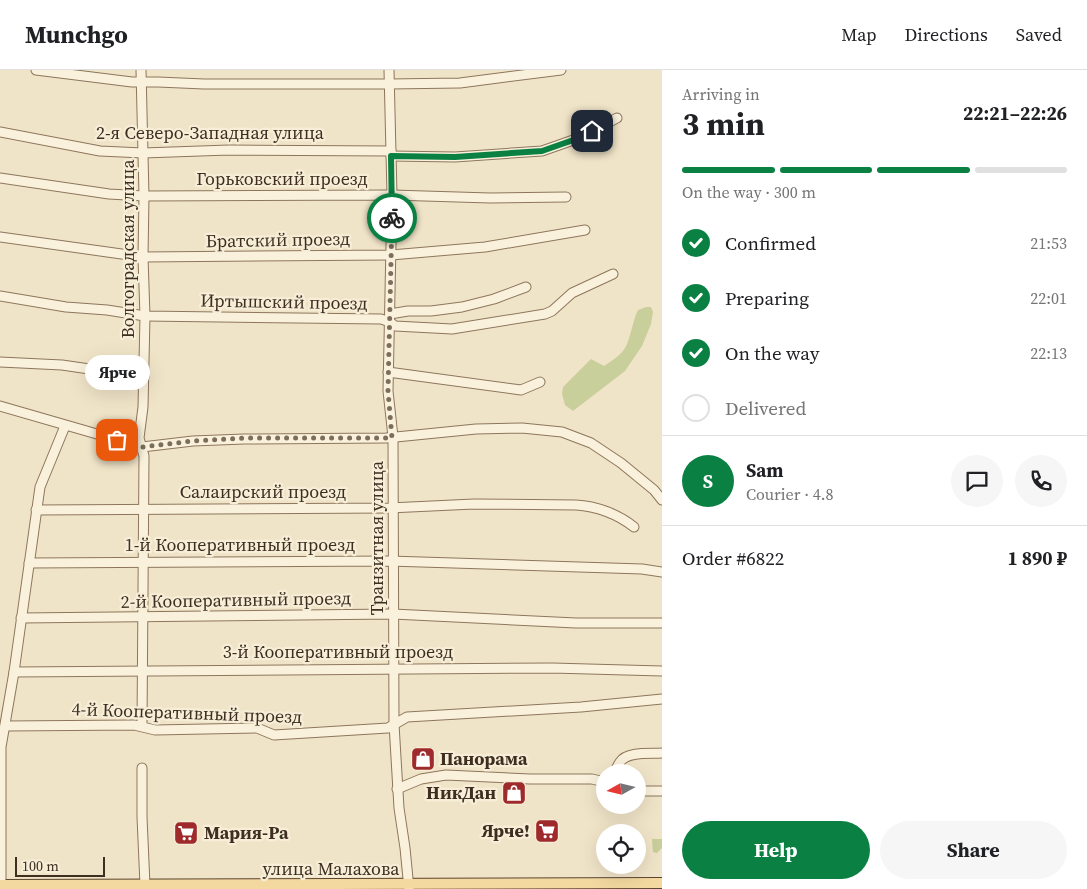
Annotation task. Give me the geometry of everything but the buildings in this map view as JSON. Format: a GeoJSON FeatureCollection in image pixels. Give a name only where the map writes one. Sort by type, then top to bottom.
{"type":"FeatureCollection","features":[{"type":"Feature","properties":{"kind":"main road","name":"улица Малахова"},"geometry":{"type":"LineString","coordinates":[[1,885],[542,887],[662,883]]}},
{"type":"Feature","properties":{"kind":"street"},"geometry":{"type":"LineString","coordinates":[[36,70],[141,82],[389,84],[460,83],[561,70]]}},
{"type":"Feature","properties":{"kind":"street","name":"Волгоградская улица"},"geometry":{"type":"LineString","coordinates":[[141,70],[145,316],[143,418],[139,438],[144,456],[142,726]]}},
{"type":"Feature","properties":{"kind":"street","name":"Транзитная улица"},"geometry":{"type":"LineString","coordinates":[[389,70],[392,195],[388,372],[392,438],[394,724],[397,789],[409,887]]}},
{"type":"Feature","properties":{"kind":"street","name":"2-я Северо-Западная улица"},"geometry":{"type":"LineString","coordinates":[[0,132],[100,151],[229,150],[455,157],[542,151],[579,138],[617,118]]}},
{"type":"Feature","properties":{"kind":"street","name":"Горьковский проезд"},"geometry":{"type":"LineString","coordinates":[[0,178],[109,194],[144,196],[392,195],[490,198],[566,197]]}},
{"type":"Feature","properties":{"kind":"street","name":"Братский проезд"},"geometry":{"type":"LineString","coordinates":[[0,237],[143,257],[391,255],[485,247],[585,230]]}},
{"type":"Feature","properties":{"kind":"street","name":"Иртышский проезд"},"geometry":{"type":"LineString","coordinates":[[390,318],[395,326],[452,329],[545,314],[552,311],[572,293],[613,274]]}},
{"type":"Feature","properties":{"kind":"street","name":"Иртышский проезд"},"geometry":{"type":"LineString","coordinates":[[0,296],[66,307],[107,310],[145,316],[380,319],[390,318],[408,311],[431,312],[462,307],[494,299],[526,287]]}},
{"type":"Feature","properties":{"kind":"street"},"geometry":{"type":"LineString","coordinates":[[0,362],[62,365],[144,377]]}},
{"type":"Feature","properties":{"kind":"street"},"geometry":{"type":"LineString","coordinates":[[388,372],[521,390],[540,382]]}},
{"type":"Feature","properties":{"kind":"street"},"geometry":{"type":"LineString","coordinates":[[0,406],[142,447],[244,438],[392,438],[476,429],[522,428],[562,432],[591,443],[621,463],[654,490],[662,500]]}},
{"type":"Feature","properties":{"kind":"street"},"geometry":{"type":"LineString","coordinates":[[1,885],[1,756],[20,618],[42,481],[66,426]]}},
{"type":"Feature","properties":{"kind":"street","name":"Салаирский проезд"},"geometry":{"type":"LineString","coordinates":[[36,510],[576,504],[591,506],[625,520],[634,527]]}},
{"type":"Feature","properties":{"kind":"street","name":"1-й Кооперативный проезд"},"geometry":{"type":"LineString","coordinates":[[29,563],[393,562],[632,569],[662,572]]}},
{"type":"Feature","properties":{"kind":"street","name":"2-й Кооперативный проезд"},"geometry":{"type":"LineString","coordinates":[[20,618],[393,614],[576,623],[662,623]]}},
{"type":"Feature","properties":{"kind":"street","name":"3-й Кооперативный проезд"},"geometry":{"type":"LineString","coordinates":[[14,672],[393,668],[552,668],[662,671]]}},
{"type":"Feature","properties":{"kind":"street","name":"4-й Кооперативный проезд"},"geometry":{"type":"LineString","coordinates":[[6,726],[134,725],[156,730],[257,728],[274,735],[388,728],[407,717],[581,707],[662,699]]}},
{"type":"Feature","properties":{"kind":"street"},"geometry":{"type":"LineString","coordinates":[[619,764],[625,757],[632,755],[662,753]]}},
{"type":"Feature","properties":{"kind":"street"},"geometry":{"type":"LineString","coordinates":[[142,768],[145,885]]}},
{"type":"Feature","properties":{"kind":"street"},"geometry":{"type":"LineString","coordinates":[[397,789],[422,779],[446,775],[596,780]]}},
{"type":"Feature","properties":{"kind":"street"},"geometry":{"type":"LineString","coordinates":[[646,791],[662,791]]}},
{"type":"Feature","properties":{"kind":"green space"},"geometry":{"type":"Polygon","coordinates":[[[651,307],[653,312],[651,324],[642,346],[625,371],[573,411],[565,405],[562,394],[563,387],[591,359],[604,366],[621,353],[627,343],[638,310],[651,307]]]}},
{"type":"Feature","properties":{"kind":"green space"},"geometry":{"type":"Polygon","coordinates":[[[652,839],[662,839],[662,848],[657,853],[653,852],[652,839]]]}},
{"type":"Feature","properties":{"kind":"way so far"},"geometry":{"type":"LineString","coordinates":[[117,440],[142,447],[244,438],[392,438],[388,391],[392,218]]}},
{"type":"Feature","properties":{"kind":"place","name":"Ярче"},"geometry":{"type":"Point","coordinates":[117,440]}},
{"type":"Feature","properties":{"kind":"place","name":"Панорама"},"geometry":{"type":"Point","coordinates":[423,759]}},
{"type":"Feature","properties":{"kind":"place","name":"НикДан"},"geometry":{"type":"Point","coordinates":[514,793]}},
{"type":"Feature","properties":{"kind":"place","name":"Ярче!"},"geometry":{"type":"Point","coordinates":[547,831]}},
{"type":"Feature","properties":{"kind":"place","name":"Мария-Ра"},"geometry":{"type":"Point","coordinates":[186,833]}},
{"type":"Feature","properties":{"kind":"route"},"geometry":{"type":"LineString","coordinates":[[392,218],[391,156],[419,158],[469,157],[542,151],[555,148],[592,131]]}}]}
